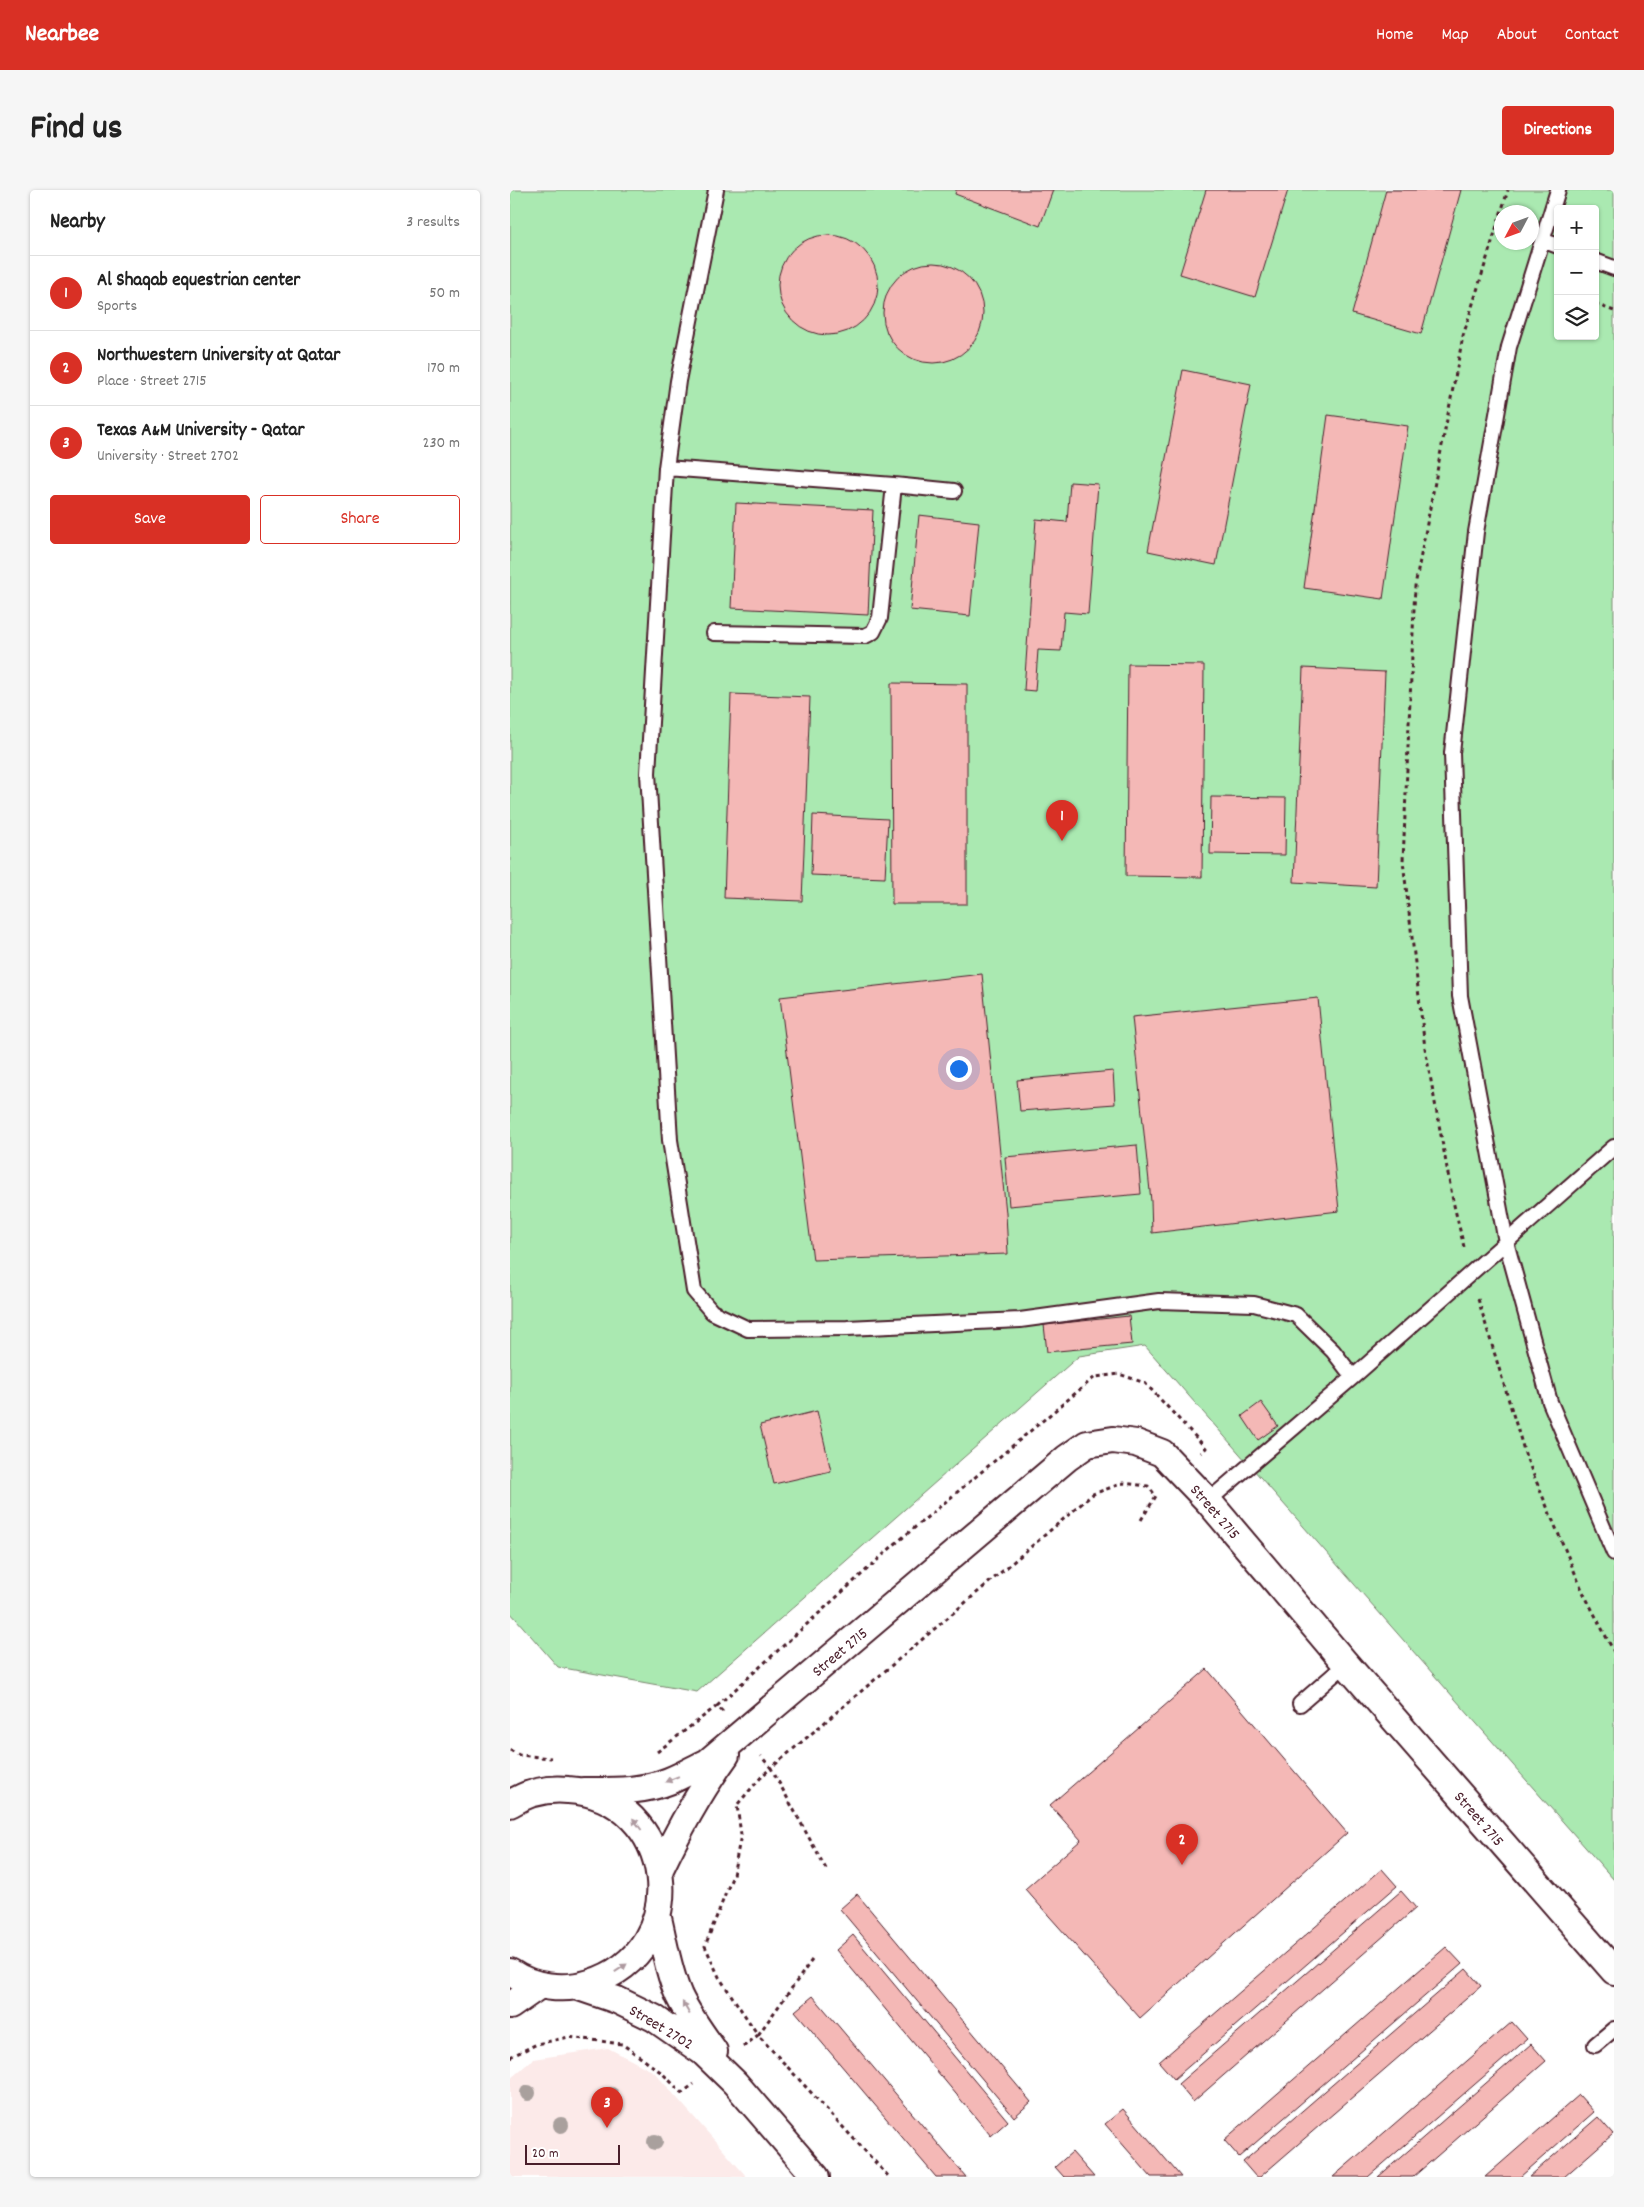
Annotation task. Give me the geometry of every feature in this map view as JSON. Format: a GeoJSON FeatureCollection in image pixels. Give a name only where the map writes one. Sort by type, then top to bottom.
{"type":"FeatureCollection","features":[{"type":"Feature","properties":{"kind":"street","name":"Street 2715"},"geometry":{"type":"LineString","coordinates":[[583,1791],[627,1791],[670,1781],[708,1762],[1067,1458],[1086,1444],[1113,1440],[1136,1443],[1162,1453],[1208,1501],[1346,1664],[1614,1971]]}},
{"type":"Feature","properties":{"kind":"street","name":"Street 2715"},"geometry":{"type":"LineString","coordinates":[[660,1869],[683,1822],[710,1776],[742,1734]]}},
{"type":"Feature","properties":{"kind":"street"},"geometry":{"type":"LineString","coordinates":[[510,1782],[552,1789],[583,1791],[610,1801],[633,1819],[650,1842],[660,1869],[662,1893],[658,1918],[646,1942],[628,1963],[606,1978],[579,1987],[560,1988],[540,1985],[510,1972]]}},
{"type":"Feature","properties":{"kind":"street"},"geometry":{"type":"LineString","coordinates":[[510,1804],[521,1797],[552,1789]]}},
{"type":"Feature","properties":{"kind":"street","name":"Street 2702"},"geometry":{"type":"LineString","coordinates":[[658,1918],[667,1958],[679,1996],[697,2027],[735,2083]]}},
{"type":"Feature","properties":{"kind":"street"},"geometry":{"type":"LineString","coordinates":[[510,2006],[540,1985]]}},
{"type":"Feature","properties":{"kind":"street","name":"Street 2702"},"geometry":{"type":"LineString","coordinates":[[579,1987],[617,2000],[654,2018],[704,2052],[735,2083],[816,2177]]}},
{"type":"Feature","properties":{"kind":"lane"},"geometry":{"type":"LineString","coordinates":[[716,190],[678,381],[666,468],[648,773],[670,1140],[694,1291],[712,1312],[748,1329],[847,1328],[1020,1320],[1158,1302],[1254,1304],[1296,1315],[1334,1350],[1353,1377]]}},
{"type":"Feature","properties":{"kind":"lane"},"geometry":{"type":"LineString","coordinates":[[1558,190],[1509,347],[1476,532],[1452,753],[1460,996],[1506,1242],[1550,1402],[1614,1553]]}},
{"type":"Feature","properties":{"kind":"lane"},"geometry":{"type":"LineString","coordinates":[[1542,240],[1554,244]]}},
{"type":"Feature","properties":{"kind":"lane"},"geometry":{"type":"LineString","coordinates":[[1599,262],[1614,268]]}},
{"type":"Feature","properties":{"kind":"lane"},"geometry":{"type":"LineString","coordinates":[[666,468],[954,491]]}},
{"type":"Feature","properties":{"kind":"lane"},"geometry":{"type":"LineString","coordinates":[[714,634],[865,636],[873,632],[880,618],[894,485]]}},
{"type":"Feature","properties":{"kind":"lane"},"geometry":{"type":"LineString","coordinates":[[1208,1501],[1353,1377],[1614,1147]]}},
{"type":"Feature","properties":{"kind":"lane"},"geometry":{"type":"LineString","coordinates":[[1300,1704],[1346,1664]]}},
{"type":"Feature","properties":{"kind":"lane"},"geometry":{"type":"LineString","coordinates":[[1595,2045],[1614,2029]]}},
{"type":"Feature","properties":{"kind":"path"},"geometry":{"type":"LineString","coordinates":[[1599,305],[1614,311]]}},
{"type":"Feature","properties":{"kind":"path"},"geometry":{"type":"LineString","coordinates":[[826,1869],[771,1768],[1093,1494],[1123,1483],[1148,1486],[1156,1496],[1141,1520]]}},
{"type":"Feature","properties":{"kind":"path"},"geometry":{"type":"LineString","coordinates":[[656,1753],[717,1706],[742,1734]]}},
{"type":"Feature","properties":{"kind":"path"},"geometry":{"type":"LineString","coordinates":[[510,1750],[519,1755],[553,1759]]}},
{"type":"Feature","properties":{"kind":"path"},"geometry":{"type":"LineString","coordinates":[[812,1960],[758,2035],[889,2177]]}},
{"type":"Feature","properties":{"kind":"shaded area"},"geometry":{"type":"Polygon","coordinates":[[[608,2048],[654,2072],[747,2177],[510,2177],[510,2079],[533,2059],[608,2048]]]}},
{"type":"Feature","properties":{"kind":"green space"},"geometry":{"type":"Polygon","coordinates":[[[510,190],[1614,190],[1614,1880],[1145,1346],[1079,1356],[697,1692],[558,1667],[510,1612],[510,190]]]}},
{"type":"Feature","properties":{"kind":"building"},"geometry":{"type":"Polygon","coordinates":[[[956,190],[1053,190],[1040,226],[955,194],[956,190]]]}},
{"type":"Feature","properties":{"kind":"building"},"geometry":{"type":"Polygon","coordinates":[[[1206,190],[1288,190],[1255,297],[1180,274],[1206,190]]]}},
{"type":"Feature","properties":{"kind":"building"},"geometry":{"type":"Polygon","coordinates":[[[1386,190],[1461,190],[1421,334],[1352,314],[1386,190]]]}},
{"type":"Feature","properties":{"kind":"building"},"geometry":{"type":"Polygon","coordinates":[[[828,235],[838,236],[856,243],[870,257],[877,275],[877,295],[870,313],[856,327],[838,334],[828,335],[818,334],[800,327],[786,313],[779,295],[778,285],[779,275],[786,257],[800,243],[818,236],[828,235]]]}},
{"type":"Feature","properties":{"kind":"building"},"geometry":{"type":"Polygon","coordinates":[[[933,263],[943,264],[961,271],[975,285],[982,303],[982,323],[975,341],[961,355],[943,362],[933,363],[923,362],[905,355],[891,341],[884,323],[883,313],[884,303],[891,285],[905,271],[923,264],[933,263]]]}},
{"type":"Feature","properties":{"kind":"building"},"geometry":{"type":"Polygon","coordinates":[[[1183,370],[1251,384],[1216,565],[1148,551],[1183,370]]]}},
{"type":"Feature","properties":{"kind":"building"},"geometry":{"type":"Polygon","coordinates":[[[1328,415],[1408,426],[1383,599],[1304,588],[1328,415]]]}},
{"type":"Feature","properties":{"kind":"building"},"geometry":{"type":"Polygon","coordinates":[[[1070,482],[1098,484],[1088,614],[1064,612],[1061,651],[1038,650],[1035,691],[1024,690],[1036,519],[1067,522],[1070,482]]]}},
{"type":"Feature","properties":{"kind":"building"},"geometry":{"type":"Polygon","coordinates":[[[736,503],[873,510],[868,615],[731,608],[736,503]]]}},
{"type":"Feature","properties":{"kind":"building"},"geometry":{"type":"Polygon","coordinates":[[[919,515],[979,522],[970,616],[910,610],[919,515]]]}},
{"type":"Feature","properties":{"kind":"building"},"geometry":{"type":"Polygon","coordinates":[[[1128,664],[1204,665],[1202,877],[1126,876],[1128,664]]]}},
{"type":"Feature","properties":{"kind":"building"},"geometry":{"type":"Polygon","coordinates":[[[1303,668],[1385,672],[1376,887],[1294,882],[1303,668]]]}},
{"type":"Feature","properties":{"kind":"building"},"geometry":{"type":"Polygon","coordinates":[[[891,683],[967,684],[967,904],[892,904],[891,683]]]}},
{"type":"Feature","properties":{"kind":"building"},"geometry":{"type":"Polygon","coordinates":[[[731,694],[810,697],[802,901],[724,898],[731,694]]]}},
{"type":"Feature","properties":{"kind":"building"},"geometry":{"type":"Polygon","coordinates":[[[1211,797],[1286,798],[1285,855],[1210,854],[1211,797]]]}},
{"type":"Feature","properties":{"kind":"building"},"geometry":{"type":"Polygon","coordinates":[[[813,815],[888,819],[885,878],[811,875],[813,815]]]}},
{"type":"Feature","properties":{"kind":"building"},"geometry":{"type":"Polygon","coordinates":[[[982,974],[1006,1213],[1008,1254],[813,1260],[780,997],[982,974]]]}},
{"type":"Feature","properties":{"kind":"building"},"geometry":{"type":"Polygon","coordinates":[[[1318,998],[1339,1211],[1152,1233],[1151,1201],[1132,1017],[1318,998]]]}},
{"type":"Feature","properties":{"kind":"building"},"geometry":{"type":"Polygon","coordinates":[[[1113,1071],[1115,1104],[1020,1111],[1017,1080],[1113,1071]]]}},
{"type":"Feature","properties":{"kind":"building"},"geometry":{"type":"Polygon","coordinates":[[[1137,1145],[1141,1194],[1009,1206],[1005,1157],[1137,1145]]]}},
{"type":"Feature","properties":{"kind":"building"},"geometry":{"type":"Polygon","coordinates":[[[1129,1316],[1132,1344],[1047,1352],[1044,1325],[1129,1316]]]}},
{"type":"Feature","properties":{"kind":"building"},"geometry":{"type":"Polygon","coordinates":[[[1261,1402],[1278,1426],[1258,1440],[1242,1416],[1261,1402]]]}},
{"type":"Feature","properties":{"kind":"building"},"geometry":{"type":"Polygon","coordinates":[[[817,1411],[831,1471],[774,1484],[760,1425],[817,1411]]]}},
{"type":"Feature","properties":{"kind":"building"},"geometry":{"type":"Polygon","coordinates":[[[1207,1669],[1347,1833],[1140,2018],[1025,1889],[1081,1840],[1050,1805],[1207,1669]]]}},
{"type":"Feature","properties":{"kind":"building"},"geometry":{"type":"Polygon","coordinates":[[[1382,1869],[1397,1886],[1174,2079],[1159,2062],[1382,1869]]]}},
{"type":"Feature","properties":{"kind":"building"},"geometry":{"type":"Polygon","coordinates":[[[1401,1891],[1416,1908],[1193,2102],[1178,2084],[1401,1891]]]}},
{"type":"Feature","properties":{"kind":"building"},"geometry":{"type":"Polygon","coordinates":[[[857,1894],[1031,2102],[1014,2117],[840,1909],[857,1894]]]}},
{"type":"Feature","properties":{"kind":"building"},"geometry":{"type":"Polygon","coordinates":[[[853,1935],[1008,2121],[991,2136],[836,1950],[853,1935]]]}},
{"type":"Feature","properties":{"kind":"building"},"geometry":{"type":"Polygon","coordinates":[[[1446,1947],[1462,1964],[1239,2157],[1224,2140],[1446,1947]]]}},
{"type":"Feature","properties":{"kind":"building"},"geometry":{"type":"Polygon","coordinates":[[[1466,1969],[1481,1986],[1260,2177],[1256,2177],[1243,2162],[1466,1969]]]}},
{"type":"Feature","properties":{"kind":"building"},"geometry":{"type":"Polygon","coordinates":[[[813,1996],[966,2177],[936,2177],[795,2011],[813,1996]]]}},
{"type":"Feature","properties":{"kind":"building"},"geometry":{"type":"Polygon","coordinates":[[[1512,2022],[1527,2039],[1368,2177],[1333,2177],[1512,2022]]]}},
{"type":"Feature","properties":{"kind":"building"},"geometry":{"type":"Polygon","coordinates":[[[1531,2044],[1546,2061],[1413,2177],[1378,2177],[1531,2044]]]}},
{"type":"Feature","properties":{"kind":"building"},"geometry":{"type":"Polygon","coordinates":[[[1579,2095],[1594,2112],[1520,2177],[1485,2177],[1579,2095]]]}},
{"type":"Feature","properties":{"kind":"building"},"geometry":{"type":"Polygon","coordinates":[[[1123,2109],[1181,2177],[1151,2177],[1105,2124],[1123,2109]]]}},
{"type":"Feature","properties":{"kind":"building"},"geometry":{"type":"Polygon","coordinates":[[[1598,2117],[1613,2134],[1564,2177],[1529,2177],[1598,2117]]]}},
{"type":"Feature","properties":{"kind":"building"},"geometry":{"type":"Polygon","coordinates":[[[1072,2152],[1094,2177],[1064,2177],[1055,2167],[1072,2152]]]}},
{"type":"Feature","properties":{"kind":"place","name":"Al Shaqab equestrian center"},"geometry":{"type":"Point","coordinates":[1062,841]}},
{"type":"Feature","properties":{"kind":"place","name":"Northwestern University at Qatar"},"geometry":{"type":"Point","coordinates":[1182,1865]}},
{"type":"Feature","properties":{"kind":"place","name":"Texas A&M University - Qatar"},"geometry":{"type":"Point","coordinates":[607,2128]}}]}
